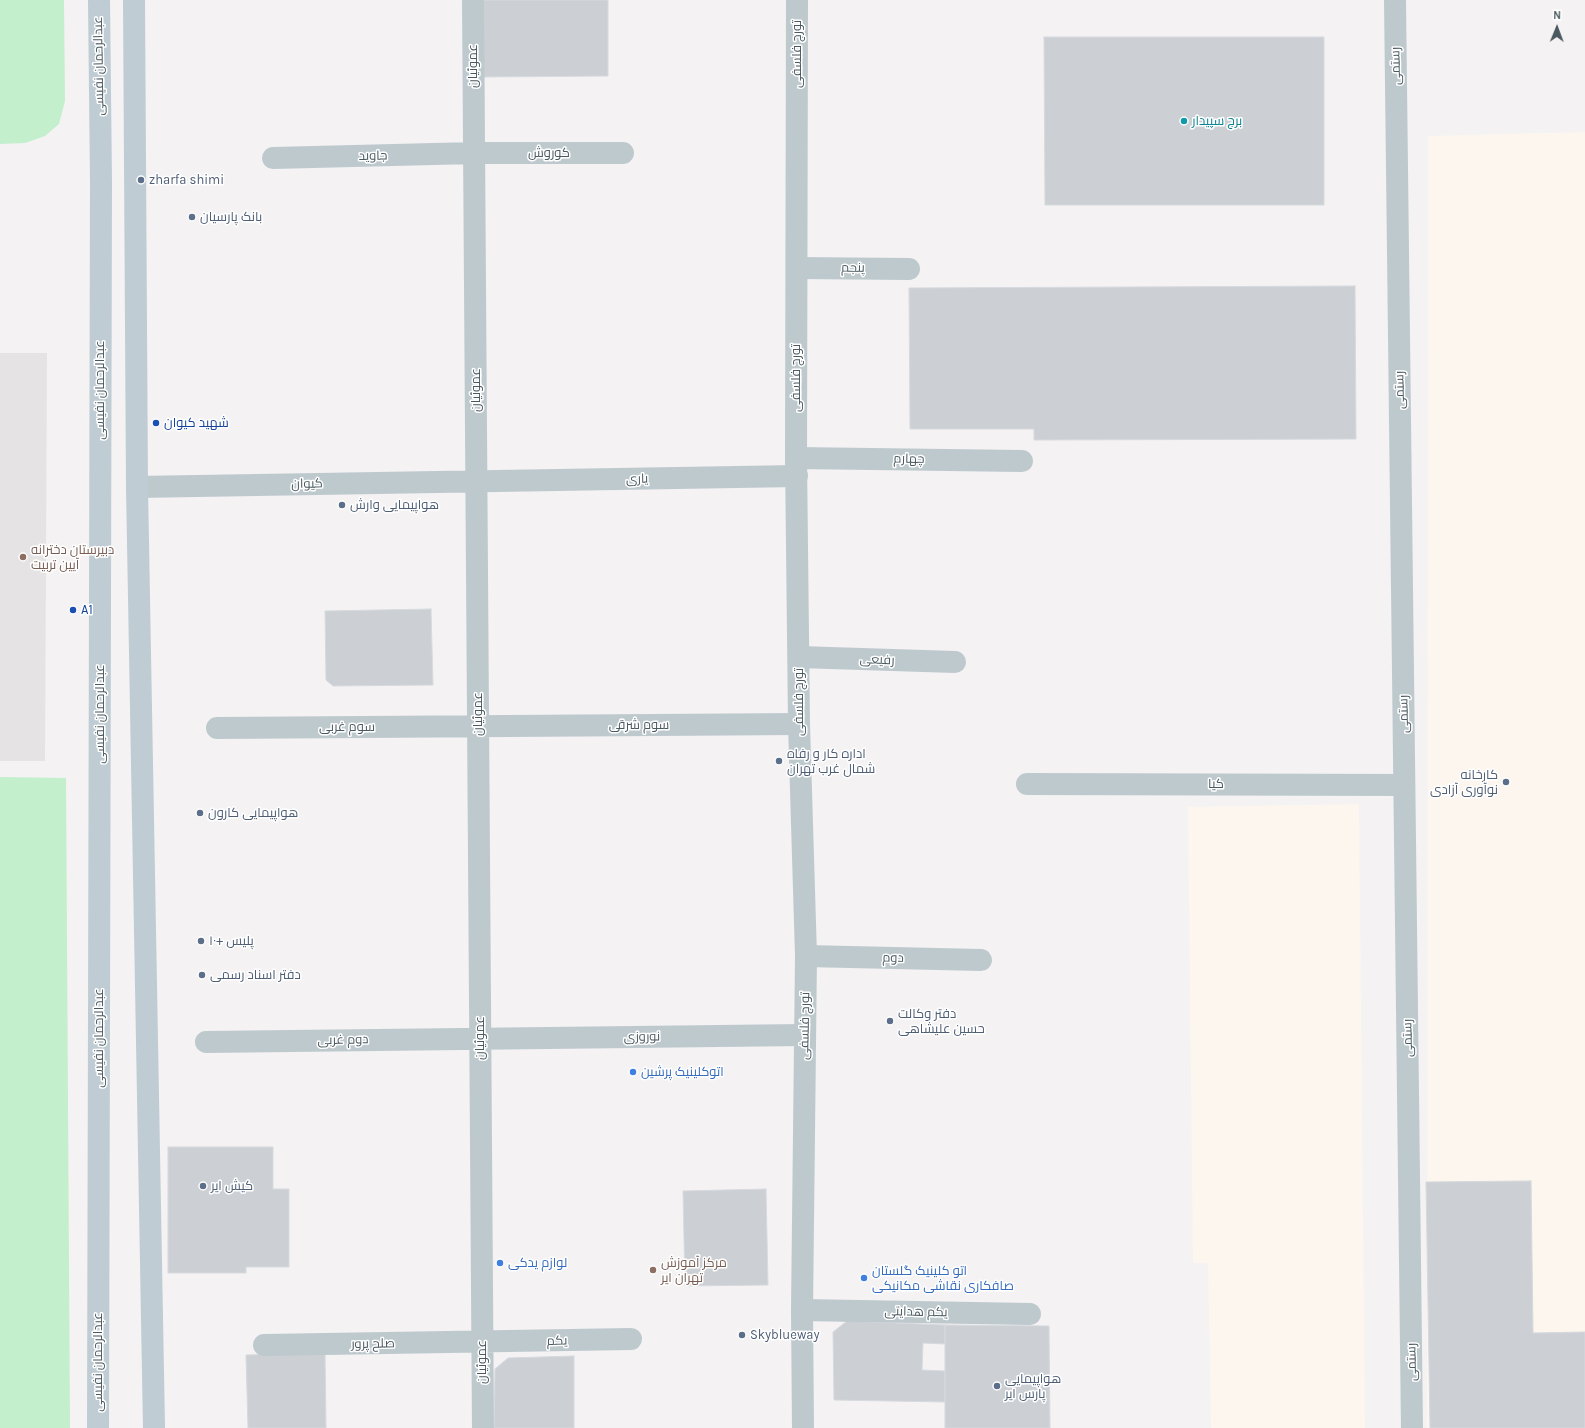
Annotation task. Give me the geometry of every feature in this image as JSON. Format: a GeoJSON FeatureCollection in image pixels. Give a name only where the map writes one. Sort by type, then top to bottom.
{"type":"FeatureCollection","features":[{"type":"Feature","properties":{"kind":"main road","name":"عبدالرحمان نفیسی"},"geometry":{"type":"LineString","coordinates":[[98,1428],[101,198],[99,0]]}},
{"type":"Feature","properties":{"kind":"main road"},"geometry":{"type":"LineString","coordinates":[[134,0],[137,487],[154,1428]]}},
{"type":"Feature","properties":{"kind":"street","name":"عموئیان"},"geometry":{"type":"LineString","coordinates":[[473,0],[483,1428]]}},
{"type":"Feature","properties":{"kind":"street","name":"تورج فلسفی"},"geometry":{"type":"LineString","coordinates":[[797,0],[796,467],[799,724],[806,956],[802,1310],[804,1428]]}},
{"type":"Feature","properties":{"kind":"street","name":"رستمی"},"geometry":{"type":"LineString","coordinates":[[1395,0],[1412,1428]]}},
{"type":"Feature","properties":{"kind":"street","name":"کوروش"},"geometry":{"type":"LineString","coordinates":[[474,153],[623,153]]}},
{"type":"Feature","properties":{"kind":"street","name":"جاوید"},"geometry":{"type":"LineString","coordinates":[[273,158],[474,153]]}},
{"type":"Feature","properties":{"kind":"street","name":"پنجم"},"geometry":{"type":"LineString","coordinates":[[797,268],[909,269]]}},
{"type":"Feature","properties":{"kind":"street","name":"چهارم"},"geometry":{"type":"LineString","coordinates":[[796,467],[1022,461]]}},
{"type":"Feature","properties":{"kind":"street","name":"یاری"},"geometry":{"type":"LineString","coordinates":[[476,481],[796,467]]}},
{"type":"Feature","properties":{"kind":"street","name":"کیوان"},"geometry":{"type":"LineString","coordinates":[[137,487],[476,481]]}},
{"type":"Feature","properties":{"kind":"street","name":"رفیعی"},"geometry":{"type":"LineString","coordinates":[[799,657],[955,662]]}},
{"type":"Feature","properties":{"kind":"street","name":"سوم شرقی"},"geometry":{"type":"LineString","coordinates":[[478,726],[799,724]]}},
{"type":"Feature","properties":{"kind":"street","name":"سوم غربی"},"geometry":{"type":"LineString","coordinates":[[217,728],[478,726]]}},
{"type":"Feature","properties":{"kind":"street","name":"کیا"},"geometry":{"type":"LineString","coordinates":[[1026,784],[1404,785]]}},
{"type":"Feature","properties":{"kind":"street","name":"دوم"},"geometry":{"type":"LineString","coordinates":[[806,956],[981,960]]}},
{"type":"Feature","properties":{"kind":"street","name":"نوروزی"},"geometry":{"type":"LineString","coordinates":[[480,1039],[804,1035]]}},
{"type":"Feature","properties":{"kind":"street","name":"دوم غربی"},"geometry":{"type":"LineString","coordinates":[[206,1042],[480,1039]]}},
{"type":"Feature","properties":{"kind":"street","name":"یکم هدایتی"},"geometry":{"type":"LineString","coordinates":[[802,1310],[1030,1314]]}},
{"type":"Feature","properties":{"kind":"street","name":"یکم"},"geometry":{"type":"LineString","coordinates":[[482,1342],[631,1339]]}},
{"type":"Feature","properties":{"kind":"street","name":"صلح پرور"},"geometry":{"type":"LineString","coordinates":[[264,1345],[482,1342]]}},
{"type":"Feature","properties":{"kind":"shaded area","name":"کارخانه نوآوری آزادی"},"geometry":{"type":"Polygon","coordinates":[[[1585,132],[1585,1428],[1427,1428],[1428,136],[1585,132]]]}},
{"type":"Feature","properties":{"kind":"shaded area","name":"دبیرستان دخترانه آیین تربیت"},"geometry":{"type":"Polygon","coordinates":[[[0,353],[47,353],[45,761],[0,761],[0,353]]]}},
{"type":"Feature","properties":{"kind":"shaded area"},"geometry":{"type":"Polygon","coordinates":[[[1359,804],[1365,1428],[1211,1428],[1208,1263],[1193,1263],[1188,807],[1359,804]]]}},
{"type":"Feature","properties":{"kind":"green space"},"geometry":{"type":"Polygon","coordinates":[[[0,0],[64,0],[65,101],[59,124],[45,136],[25,143],[0,144],[0,0]]]}},
{"type":"Feature","properties":{"kind":"green space"},"geometry":{"type":"Polygon","coordinates":[[[0,777],[66,778],[70,1428],[0,1428],[0,777]]]}},
{"type":"Feature","properties":{"kind":"building"},"geometry":{"type":"Polygon","coordinates":[[[481,0],[608,0],[608,76],[482,77],[481,0]]]}},
{"type":"Feature","properties":{"kind":"building","name":"برج سپیدار"},"geometry":{"type":"Polygon","coordinates":[[[1044,37],[1324,37],[1324,205],[1045,205],[1044,37]]]}},
{"type":"Feature","properties":{"kind":"building"},"geometry":{"type":"Polygon","coordinates":[[[1355,286],[1356,439],[1034,440],[1034,429],[910,429],[909,288],[1355,286]]]}},
{"type":"Feature","properties":{"kind":"building"},"geometry":{"type":"Polygon","coordinates":[[[431,609],[433,685],[333,686],[326,680],[325,611],[431,609]]]}},
{"type":"Feature","properties":{"kind":"building"},"geometry":{"type":"Polygon","coordinates":[[[168,1147],[273,1147],[273,1189],[289,1189],[289,1267],[246,1267],[246,1273],[168,1273],[168,1147]]]}},
{"type":"Feature","properties":{"kind":"building"},"geometry":{"type":"Polygon","coordinates":[[[1531,1181],[1533,1333],[1585,1332],[1585,1428],[1430,1428],[1426,1182],[1531,1181]]]}},
{"type":"Feature","properties":{"kind":"building"},"geometry":{"type":"Polygon","coordinates":[[[766,1189],[768,1285],[685,1286],[683,1191],[766,1189]]]}},
{"type":"Feature","properties":{"kind":"building"},"geometry":{"type":"Polygon","coordinates":[[[847,1321],[945,1325],[945,1344],[923,1343],[922,1370],[945,1371],[945,1402],[834,1400],[833,1332],[847,1321]]]}},
{"type":"Feature","properties":{"kind":"building","name":"هواپیمایی پارس ایر"},"geometry":{"type":"Polygon","coordinates":[[[945,1325],[1049,1326],[1050,1428],[945,1428],[945,1325]]]}},
{"type":"Feature","properties":{"kind":"building"},"geometry":{"type":"Polygon","coordinates":[[[325,1353],[326,1428],[248,1428],[246,1355],[325,1353]]]}},
{"type":"Feature","properties":{"kind":"building"},"geometry":{"type":"Polygon","coordinates":[[[574,1356],[574,1428],[494,1428],[495,1369],[508,1358],[574,1356]]]}},
{"type":"Feature","properties":{"kind":"place","name":"برج سپیدار"},"geometry":{"type":"Point","coordinates":[1184,121]}},
{"type":"Feature","properties":{"kind":"place","name":"zharfa shimi"},"geometry":{"type":"Point","coordinates":[141,180]}},
{"type":"Feature","properties":{"kind":"place","name":"بانک پارسیان"},"geometry":{"type":"Point","coordinates":[192,217]}},
{"type":"Feature","properties":{"kind":"place","name":"شهید کیوان"},"geometry":{"type":"Point","coordinates":[156,423]}},
{"type":"Feature","properties":{"kind":"place","name":"هواپیمایی وارش"},"geometry":{"type":"Point","coordinates":[342,505]}},
{"type":"Feature","properties":{"kind":"place","name":"دبیرستان دخترانه آیین تربیت"},"geometry":{"type":"Point","coordinates":[23,557]}},
{"type":"Feature","properties":{"kind":"place","name":"A1"},"geometry":{"type":"Point","coordinates":[73,610]}},
{"type":"Feature","properties":{"kind":"place","name":"اداره کار و رفاه شمال غرب تهران"},"geometry":{"type":"Point","coordinates":[779,761]}},
{"type":"Feature","properties":{"kind":"place","name":"کارخانه نوآوری آزادی"},"geometry":{"type":"Point","coordinates":[1506,782]}},
{"type":"Feature","properties":{"kind":"place","name":"هواپیمایی کارون"},"geometry":{"type":"Point","coordinates":[200,813]}},
{"type":"Feature","properties":{"kind":"place","name":"پلیس +۱۰"},"geometry":{"type":"Point","coordinates":[201,941]}},
{"type":"Feature","properties":{"kind":"place","name":"دفتر اسناد رسمی"},"geometry":{"type":"Point","coordinates":[202,975]}},
{"type":"Feature","properties":{"kind":"place","name":"دفتر وکالت حسین علیشاهی"},"geometry":{"type":"Point","coordinates":[890,1021]}},
{"type":"Feature","properties":{"kind":"place","name":"اتوکلینیک پرشین"},"geometry":{"type":"Point","coordinates":[633,1072]}},
{"type":"Feature","properties":{"kind":"place","name":"کیش ایر"},"geometry":{"type":"Point","coordinates":[203,1186]}},
{"type":"Feature","properties":{"kind":"place","name":"لوازم یدکی"},"geometry":{"type":"Point","coordinates":[500,1263]}},
{"type":"Feature","properties":{"kind":"place","name":"مرکز آموزش تهران ایر"},"geometry":{"type":"Point","coordinates":[653,1270]}},
{"type":"Feature","properties":{"kind":"place","name":"اتو کلینیک گلستان صافکاری نقاشی مکانیکی"},"geometry":{"type":"Point","coordinates":[864,1278]}},
{"type":"Feature","properties":{"kind":"place","name":"Skyblueway"},"geometry":{"type":"Point","coordinates":[742,1335]}},
{"type":"Feature","properties":{"kind":"place","name":"هواپیمایی پارس ایر"},"geometry":{"type":"Point","coordinates":[997,1386]}}]}
